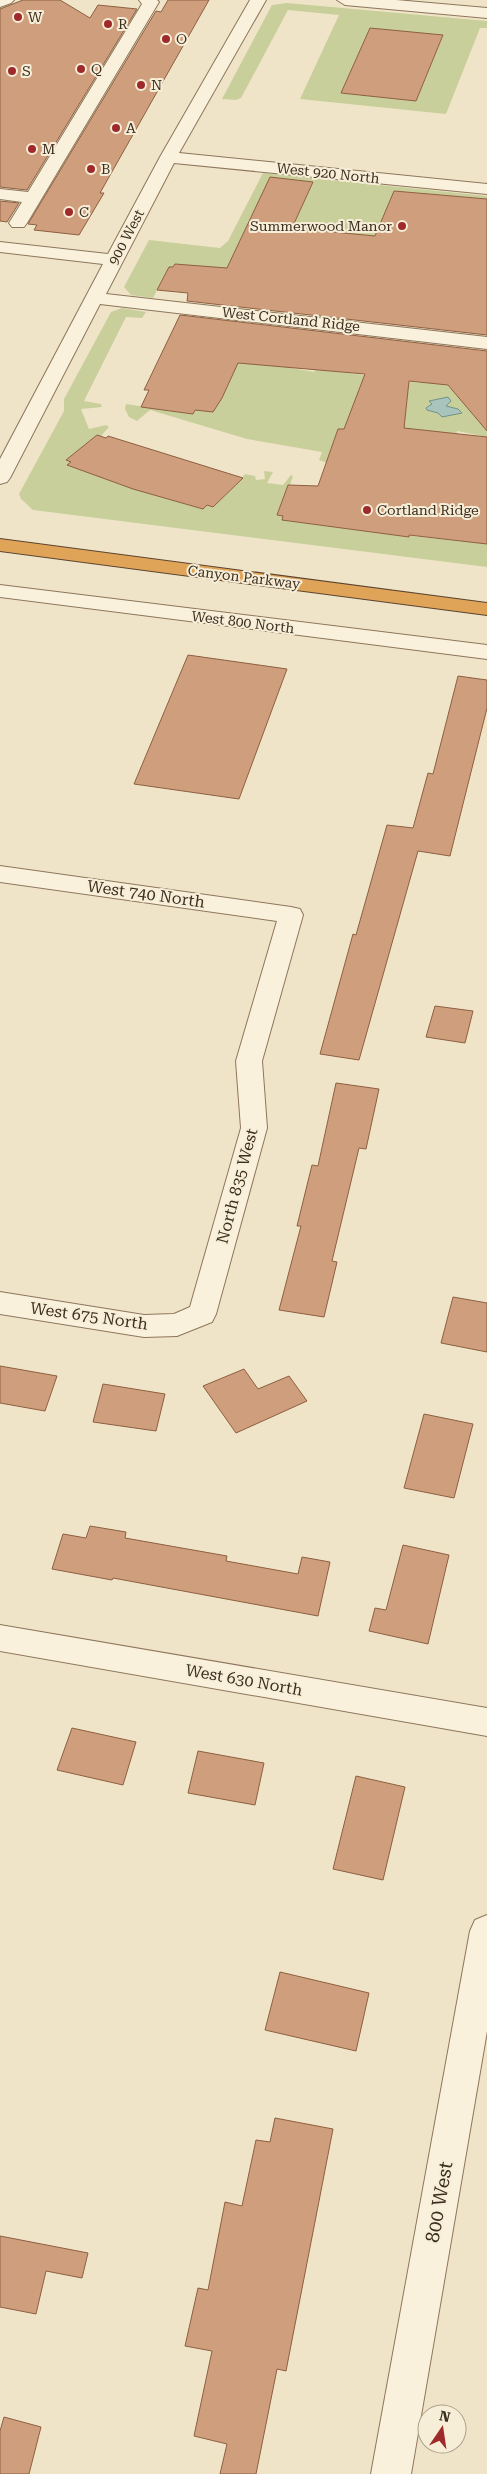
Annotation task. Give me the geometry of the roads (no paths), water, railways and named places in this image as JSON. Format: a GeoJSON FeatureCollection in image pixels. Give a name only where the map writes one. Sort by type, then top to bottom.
{"type":"FeatureCollection","features":[{"type":"Feature","properties":{"kind":"highway","name":"Canyon Parkway"},"geometry":{"type":"LineString","coordinates":[[0,545],[487,609]]}},
{"type":"Feature","properties":{"kind":"street"},"geometry":{"type":"LineString","coordinates":[[0,2],[6,0]]}},
{"type":"Feature","properties":{"kind":"street"},"geometry":{"type":"LineString","coordinates":[[18,223],[151,2],[148,0]]}},
{"type":"Feature","properties":{"kind":"street","name":"900 West"},"geometry":{"type":"LineString","coordinates":[[0,478],[168,157],[258,0]]}},
{"type":"Feature","properties":{"kind":"street"},"geometry":{"type":"LineString","coordinates":[[346,0],[487,13]]}},
{"type":"Feature","properties":{"kind":"street","name":"West 920 North"},"geometry":{"type":"LineString","coordinates":[[168,157],[487,189]]}},
{"type":"Feature","properties":{"kind":"street"},"geometry":{"type":"LineString","coordinates":[[0,194],[33,198]]}},
{"type":"Feature","properties":{"kind":"street"},"geometry":{"type":"LineString","coordinates":[[0,247],[113,260]]}},
{"type":"Feature","properties":{"kind":"street","name":"West Cortland Ridge"},"geometry":{"type":"LineString","coordinates":[[95,298],[487,343]]}},
{"type":"Feature","properties":{"kind":"street","name":"West 800 North"},"geometry":{"type":"LineString","coordinates":[[0,591],[487,652]]}},
{"type":"Feature","properties":{"kind":"street","name":"West 740 North"},"geometry":{"type":"LineString","coordinates":[[0,874],[291,915]]}},
{"type":"Feature","properties":{"kind":"street","name":"North 835 West"},"geometry":{"type":"LineString","coordinates":[[178,1325],[202,1314],[254,1128],[249,1061],[291,915]]}},
{"type":"Feature","properties":{"kind":"street","name":"West 675 North"},"geometry":{"type":"LineString","coordinates":[[0,1302],[144,1326],[178,1325]]}},
{"type":"Feature","properties":{"kind":"street","name":"West 630 North"},"geometry":{"type":"LineString","coordinates":[[0,1638],[487,1722]]}},
{"type":"Feature","properties":{"kind":"street","name":"800 West"},"geometry":{"type":"LineString","coordinates":[[391,2474],[487,1931]]}},
{"type":"Feature","properties":{"kind":"water"},"geometry":{"type":"Polygon","coordinates":[[[448,397],[451,401],[446,406],[458,409],[462,413],[442,417],[438,413],[427,410],[426,408],[432,404],[429,401],[448,397]]]}},
{"type":"Feature","properties":{"kind":"place","name":"W"},"geometry":{"type":"Point","coordinates":[18,17]}},
{"type":"Feature","properties":{"kind":"place","name":"R"},"geometry":{"type":"Point","coordinates":[108,24]}},
{"type":"Feature","properties":{"kind":"place","name":"O"},"geometry":{"type":"Point","coordinates":[166,39]}},
{"type":"Feature","properties":{"kind":"place","name":"Q"},"geometry":{"type":"Point","coordinates":[81,69]}},
{"type":"Feature","properties":{"kind":"place","name":"S"},"geometry":{"type":"Point","coordinates":[12,71]}},
{"type":"Feature","properties":{"kind":"place","name":"N"},"geometry":{"type":"Point","coordinates":[141,85]}},
{"type":"Feature","properties":{"kind":"place","name":"A"},"geometry":{"type":"Point","coordinates":[116,128]}},
{"type":"Feature","properties":{"kind":"place","name":"M"},"geometry":{"type":"Point","coordinates":[32,149]}},
{"type":"Feature","properties":{"kind":"place","name":"B"},"geometry":{"type":"Point","coordinates":[91,169]}},
{"type":"Feature","properties":{"kind":"place","name":"C"},"geometry":{"type":"Point","coordinates":[69,212]}},
{"type":"Feature","properties":{"kind":"place","name":"Summerwood Manor"},"geometry":{"type":"Point","coordinates":[402,226]}},
{"type":"Feature","properties":{"kind":"place","name":"Cortland Ridge"},"geometry":{"type":"Point","coordinates":[367,510]}}]}
